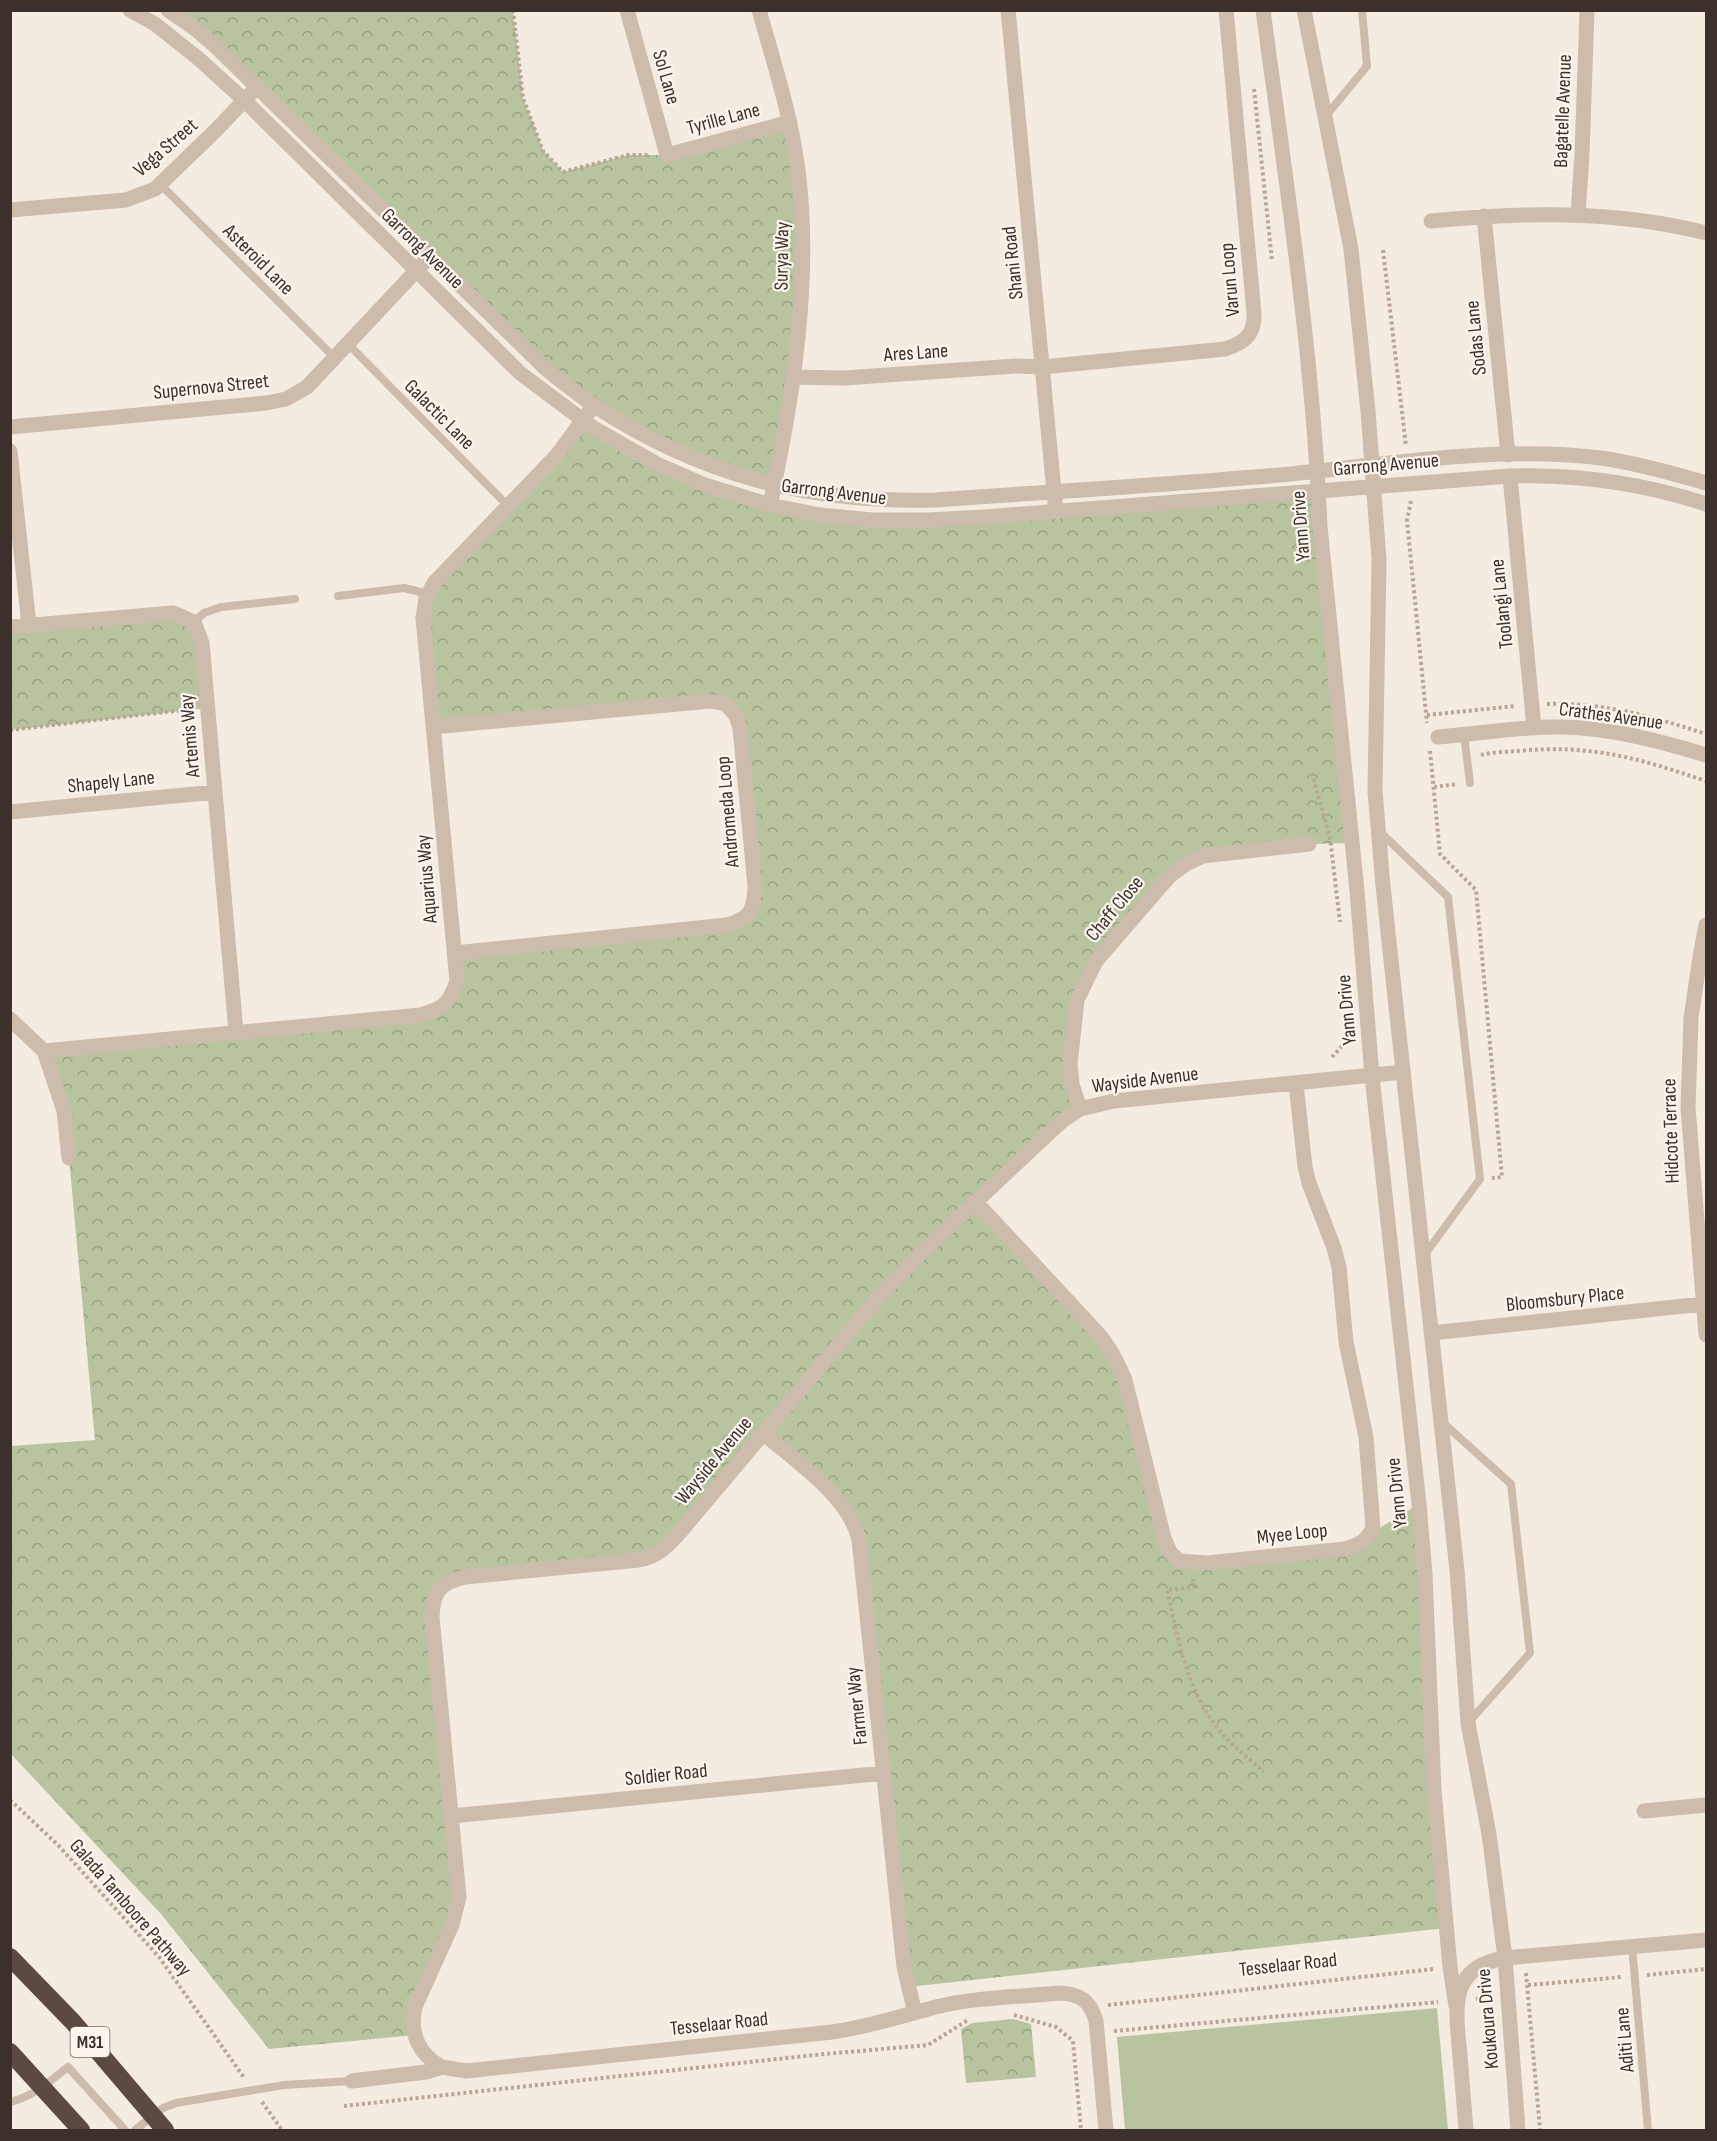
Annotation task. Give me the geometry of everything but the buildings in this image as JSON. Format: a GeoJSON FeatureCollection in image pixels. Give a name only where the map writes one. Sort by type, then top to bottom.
{"type":"FeatureCollection","features":[{"type":"Feature","properties":{"kind":"highway","name":"M31"},"geometry":{"type":"LineString","coordinates":[[10,1957],[73,2022],[165,2130]]}},
{"type":"Feature","properties":{"kind":"highway"},"geometry":{"type":"LineString","coordinates":[[10,2052],[81,2130]]}},
{"type":"Feature","properties":{"kind":"street","name":"Garrong Avenue"},"geometry":{"type":"LineString","coordinates":[[130,10],[176,39],[244,100],[520,373],[582,421],[657,464],[705,485],[770,505],[820,515],[872,519],[928,520],[1056,512],[1544,475],[1604,480],[1660,490],[1707,504]]}},
{"type":"Feature","properties":{"kind":"street","name":"Garrong Avenue"},"geometry":{"type":"LineString","coordinates":[[168,10],[213,44],[545,368],[594,405],[666,446],[714,467],[774,485],[816,494],[894,501],[934,500],[1317,471],[1408,459],[1543,454],[1601,458],[1657,468],[1707,483]]}},
{"type":"Feature","properties":{"kind":"street","name":"Sol Lane"},"geometry":{"type":"LineString","coordinates":[[627,10],[667,155]]}},
{"type":"Feature","properties":{"kind":"street","name":"Surya Way"},"geometry":{"type":"LineString","coordinates":[[759,10],[790,122],[802,212],[801,312],[770,505]]}},
{"type":"Feature","properties":{"kind":"street","name":"Shani Road"},"geometry":{"type":"LineString","coordinates":[[1008,10],[1056,512]]}},
{"type":"Feature","properties":{"kind":"street","name":"Varun Loop"},"geometry":{"type":"LineString","coordinates":[[1043,367],[1225,349],[1237,345],[1252,331],[1255,324],[1226,10]]}},
{"type":"Feature","properties":{"kind":"street","name":"Yann Drive"},"geometry":{"type":"LineString","coordinates":[[1263,10],[1296,258],[1357,891],[1372,1076],[1419,1504],[1425,1575],[1434,1790],[1450,1967],[1456,2003]]}},
{"type":"Feature","properties":{"kind":"street"},"geometry":{"type":"LineString","coordinates":[[1304,10],[1351,249],[1368,411],[1380,578],[1375,791],[1457,1570],[1468,1723],[1489,1834],[1505,1958],[1707,1940]]}},
{"type":"Feature","properties":{"kind":"street","name":"Bagatelle Avenue"},"geometry":{"type":"LineString","coordinates":[[1578,214],[1587,10]]}},
{"type":"Feature","properties":{"kind":"street","name":"Vega Street"},"geometry":{"type":"LineString","coordinates":[[10,210],[126,200],[155,189],[257,87]]}},
{"type":"Feature","properties":{"kind":"street","name":"Tyrille Lane"},"geometry":{"type":"LineString","coordinates":[[667,155],[790,122]]}},
{"type":"Feature","properties":{"kind":"street"},"geometry":{"type":"LineString","coordinates":[[1431,221],[1484,216],[1578,214],[1652,221],[1707,233]]}},
{"type":"Feature","properties":{"kind":"street","name":"Sodas Lane"},"geometry":{"type":"LineString","coordinates":[[1484,216],[1508,455]]}},
{"type":"Feature","properties":{"kind":"street","name":"Supernova Street"},"geometry":{"type":"LineString","coordinates":[[10,427],[286,399],[307,387],[429,257]]}},
{"type":"Feature","properties":{"kind":"street","name":"Ares Lane"},"geometry":{"type":"LineString","coordinates":[[792,377],[844,378],[1016,366],[1043,367]]}},
{"type":"Feature","properties":{"kind":"street","name":"Aquarius Way"},"geometry":{"type":"LineString","coordinates":[[44,1051],[421,1015],[438,1010],[450,1000],[457,981],[423,618],[434,583],[557,455],[594,405]]}},
{"type":"Feature","properties":{"kind":"street"},"geometry":{"type":"LineString","coordinates":[[10,451],[29,625]]}},
{"type":"Feature","properties":{"kind":"street","name":"Toolangi Lane"},"geometry":{"type":"LineString","coordinates":[[1510,476],[1534,728]]}},
{"type":"Feature","properties":{"kind":"street"},"geometry":{"type":"LineString","coordinates":[[10,627],[173,613],[194,622]]}},
{"type":"Feature","properties":{"kind":"street","name":"Artemis Way"},"geometry":{"type":"LineString","coordinates":[[194,622],[202,643],[236,1032]]}},
{"type":"Feature","properties":{"kind":"street","name":"Andromeda Loop"},"geometry":{"type":"LineString","coordinates":[[433,727],[710,701],[726,704],[736,716],[740,728],[752,852],[754,900],[750,914],[740,921],[727,925],[454,954]]}},
{"type":"Feature","properties":{"kind":"street","name":"Crathes Avenue"},"geometry":{"type":"LineString","coordinates":[[1438,737],[1563,727],[1624,734],[1707,755]]}},
{"type":"Feature","properties":{"kind":"street","name":"Shapely Lane"},"geometry":{"type":"LineString","coordinates":[[10,812],[215,792]]}},
{"type":"Feature","properties":{"kind":"street","name":"Chaff Close"},"geometry":{"type":"LineString","coordinates":[[1080,1109],[1072,1084],[1070,1064],[1077,1000],[1096,961],[1160,886],[1186,864],[1203,856],[1309,844]]}},
{"type":"Feature","properties":{"kind":"street","name":"Hidcote Terrace"},"geometry":{"type":"LineString","coordinates":[[1706,1334],[1704,1284],[1688,1107],[1688,1062],[1692,1008],[1707,925]]}},
{"type":"Feature","properties":{"kind":"street"},"geometry":{"type":"LineString","coordinates":[[10,1019],[44,1051],[64,1112],[69,1158]]}},
{"type":"Feature","properties":{"kind":"street","name":"Wayside Avenue"},"geometry":{"type":"LineString","coordinates":[[442,2067],[432,2062],[423,2053],[414,2032],[413,2018],[458,1908],[459,1881],[432,1617],[432,1604],[436,1593],[443,1585],[465,1577],[639,1560],[652,1557],[667,1547],[882,1293],[975,1201],[1062,1121],[1080,1109],[1114,1101],[1403,1072]]}},
{"type":"Feature","properties":{"kind":"street","name":"Myee Loop"},"geometry":{"type":"LineString","coordinates":[[1190,1563],[1345,1549],[1360,1545],[1373,1528],[1366,1437],[1346,1342],[1339,1267],[1334,1248],[1308,1183],[1296,1084]]}},
{"type":"Feature","properties":{"kind":"street"},"geometry":{"type":"LineString","coordinates":[[975,1201],[1107,1343],[1116,1357],[1125,1380],[1164,1539],[1170,1552],[1179,1561],[1190,1563]]}},
{"type":"Feature","properties":{"kind":"street","name":"Bloomsbury Place"},"geometry":{"type":"LineString","coordinates":[[1431,1333],[1703,1304]]}},
{"type":"Feature","properties":{"kind":"street","name":"Farmer Way"},"geometry":{"type":"LineString","coordinates":[[763,1433],[831,1492],[844,1506],[856,1527],[904,1967],[915,2013]]}},
{"type":"Feature","properties":{"kind":"street","name":"Soldier Road"},"geometry":{"type":"LineString","coordinates":[[452,1816],[884,1773]]}},
{"type":"Feature","properties":{"kind":"street"},"geometry":{"type":"LineString","coordinates":[[1644,1811],[1707,1805]]}},
{"type":"Feature","properties":{"kind":"street","name":"Koukoura Drive"},"geometry":{"type":"LineString","coordinates":[[1466,2130],[1456,2003],[1462,1986],[1476,1967],[1488,1960],[1505,1958],[1506,1997],[1518,2130]]}},
{"type":"Feature","properties":{"kind":"street","name":"Tesselaar Road"},"geometry":{"type":"LineString","coordinates":[[352,2081],[426,2072],[442,2067],[466,2071],[832,2032],[863,2027],[963,2002],[1059,1993],[1071,1994],[1089,2004]]}},
{"type":"Feature","properties":{"kind":"street"},"geometry":{"type":"LineString","coordinates":[[1089,2004],[1097,2033],[1106,2130]]}},
{"type":"Feature","properties":{"kind":"lane"},"geometry":{"type":"LineString","coordinates":[[1325,117],[1367,66],[1362,10]]}},
{"type":"Feature","properties":{"kind":"lane","name":"Asteroid Lane"},"geometry":{"type":"LineString","coordinates":[[160,184],[335,358]]}},
{"type":"Feature","properties":{"kind":"lane","name":"Galactic Lane"},"geometry":{"type":"LineString","coordinates":[[348,344],[508,506]]}},
{"type":"Feature","properties":{"kind":"lane"},"geometry":{"type":"LineString","coordinates":[[338,596],[404,588],[429,594]]}},
{"type":"Feature","properties":{"kind":"lane"},"geometry":{"type":"LineString","coordinates":[[194,622],[204,613],[221,607],[295,599]]}},
{"type":"Feature","properties":{"kind":"lane"},"geometry":{"type":"LineString","coordinates":[[1464,735],[1470,783]]}},
{"type":"Feature","properties":{"kind":"lane"},"geometry":{"type":"LineString","coordinates":[[1379,830],[1448,897],[1480,1179],[1423,1257]]}},
{"type":"Feature","properties":{"kind":"lane"},"geometry":{"type":"LineString","coordinates":[[1441,1420],[1511,1484],[1530,1653],[1468,1723]]}},
{"type":"Feature","properties":{"kind":"lane","name":"Aditi Lane"},"geometry":{"type":"LineString","coordinates":[[1632,1946],[1648,2130]]}},
{"type":"Feature","properties":{"kind":"lane"},"geometry":{"type":"LineString","coordinates":[[10,2102],[22,2100],[44,2087],[68,2067],[125,2130]]}},
{"type":"Feature","properties":{"kind":"lane"},"geometry":{"type":"LineString","coordinates":[[135,2130],[163,2108],[176,2103],[253,2089],[352,2081]]}},
{"type":"Feature","properties":{"kind":"path"},"geometry":{"type":"LineString","coordinates":[[513,10],[523,98],[543,150],[563,172],[628,155],[667,155]]}},
{"type":"Feature","properties":{"kind":"path"},"geometry":{"type":"LineString","coordinates":[[1253,86],[1272,261]]}},
{"type":"Feature","properties":{"kind":"path"},"geometry":{"type":"LineString","coordinates":[[10,730],[207,708]]}},
{"type":"Feature","properties":{"kind":"path"},"geometry":{"type":"LineString","coordinates":[[1482,763],[1481,754],[1561,748],[1626,756],[1707,781]]}},
{"type":"Feature","properties":{"kind":"path"},"geometry":{"type":"LineString","coordinates":[[1312,773],[1330,838],[1341,931]]}},
{"type":"Feature","properties":{"kind":"path"},"geometry":{"type":"LineString","coordinates":[[1434,787],[1470,783]]}},
{"type":"Feature","properties":{"kind":"path"},"geometry":{"type":"LineString","coordinates":[[1332,1057],[1353,1033]]}},
{"type":"Feature","properties":{"kind":"path"},"geometry":{"type":"LineString","coordinates":[[1190,1563],[1194,1587],[1167,1590],[1193,1687],[1203,1708],[1218,1728],[1237,1749],[1264,1772]]}},
{"type":"Feature","properties":{"kind":"path","name":"Galada Tamboore Pathway"},"geometry":{"type":"LineString","coordinates":[[10,1800],[58,1845],[159,1957],[282,2130]]}},
{"type":"Feature","properties":{"kind":"path"},"geometry":{"type":"LineString","coordinates":[[1525,1955],[1540,2130]]}},
{"type":"Feature","properties":{"kind":"path","name":"Tesselaar Road"},"geometry":{"type":"LineString","coordinates":[[1089,2004],[1450,1967]]}},
{"type":"Feature","properties":{"kind":"path"},"geometry":{"type":"LineString","coordinates":[[1528,1985],[1707,1969]]}},
{"type":"Feature","properties":{"kind":"path"},"geometry":{"type":"LineString","coordinates":[[1097,2033],[1528,1995]]}},
{"type":"Feature","properties":{"kind":"path"},"geometry":{"type":"LineString","coordinates":[[1003,2016],[1015,2015],[1056,2027],[1073,2041],[1081,2130]]}},
{"type":"Feature","properties":{"kind":"path"},"geometry":{"type":"LineString","coordinates":[[344,2106],[814,2055],[928,2045],[968,2020],[980,2019]]}},
{"type":"Feature","properties":{"kind":"green space"},"geometry":{"type":"Polygon","coordinates":[[[176,11],[513,11],[523,98],[543,150],[563,172],[628,155],[667,155],[790,122],[803,257],[774,485],[744,477],[594,405],[176,11]]]}},
{"type":"Feature","properties":{"kind":"green space"},"geometry":{"type":"Polygon","coordinates":[[[582,421],[705,485],[872,520],[1319,491],[1353,843],[1309,844],[1186,864],[1096,961],[1073,1024],[1080,1109],[975,1201],[1107,1343],[1179,1561],[1345,1549],[1419,1504],[1446,1928],[908,1987],[856,1527],[763,1433],[659,1553],[465,1577],[436,1593],[459,1881],[429,1978],[415,2035],[269,2049],[161,1914],[11,1754],[11,1446],[95,1440],[69,1158],[44,1051],[421,1015],[450,1000],[455,953],[727,925],[750,914],[740,728],[726,704],[433,727],[426,598],[582,421]]]}},
{"type":"Feature","properties":{"kind":"green space"},"geometry":{"type":"Polygon","coordinates":[[[173,613],[194,622],[207,708],[11,730],[10,627],[173,613]]]}},
{"type":"Feature","properties":{"kind":"green space"},"geometry":{"type":"Polygon","coordinates":[[[1437,2008],[1448,2130],[1125,2130],[1117,2037],[1437,2008]]]}},
{"type":"Feature","properties":{"kind":"green space"},"geometry":{"type":"Polygon","coordinates":[[[1013,2019],[1031,2024],[1036,2077],[966,2083],[961,2029],[972,2023],[1013,2019]]]}}]}
